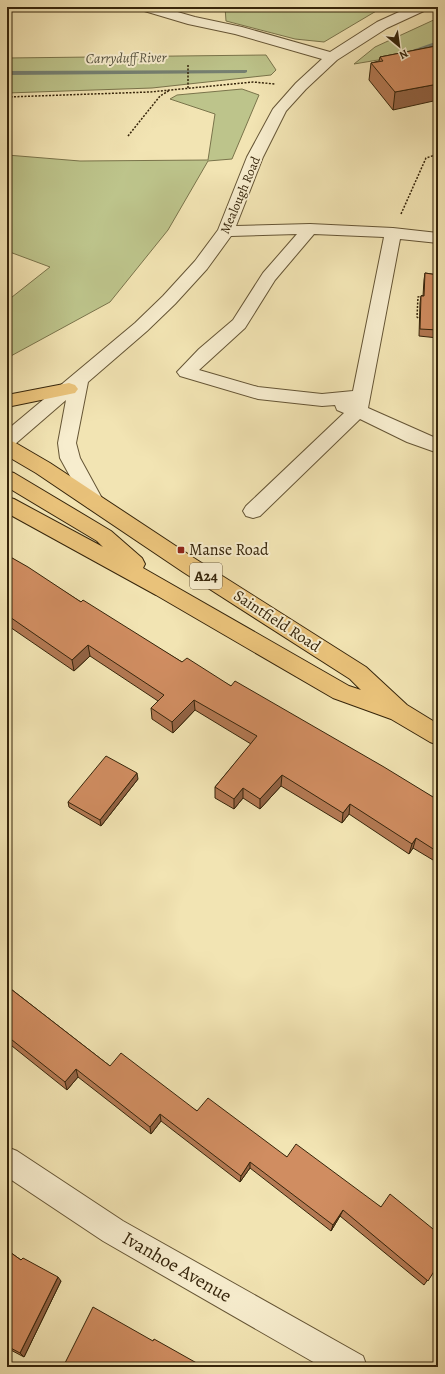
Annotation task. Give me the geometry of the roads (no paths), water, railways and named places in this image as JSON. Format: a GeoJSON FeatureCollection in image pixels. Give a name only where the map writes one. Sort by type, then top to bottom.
{"type":"FeatureCollection","features":[{"type":"Feature","properties":{"kind":"highway"},"geometry":{"type":"LineString","coordinates":[[7,401],[37,396],[74,384]]}},
{"type":"Feature","properties":{"kind":"highway","name":"Saintfield Road"},"geometry":{"type":"LineString","coordinates":[[7,447],[43,468],[358,673],[400,712],[438,735]]}},
{"type":"Feature","properties":{"kind":"highway"},"geometry":{"type":"LineString","coordinates":[[7,478],[104,536],[163,589]]}},
{"type":"Feature","properties":{"kind":"highway","name":"Saintfield Road"},"geometry":{"type":"LineString","coordinates":[[7,504],[163,589],[342,692],[400,712]]}},
{"type":"Feature","properties":{"kind":"street"},"geometry":{"type":"LineString","coordinates":[[146,7],[193,22],[237,30],[332,57]]}},
{"type":"Feature","properties":{"kind":"street","name":"Mealough Road"},"geometry":{"type":"LineString","coordinates":[[7,440],[160,309],[197,271],[226,231],[255,157],[280,109],[301,86],[332,57],[357,40],[382,25],[421,7]]}},
{"type":"Feature","properties":{"kind":"street"},"geometry":{"type":"LineString","coordinates":[[226,231],[310,229],[393,233],[438,238]]}},
{"type":"Feature","properties":{"kind":"street"},"geometry":{"type":"LineString","coordinates":[[310,229],[269,277],[239,324],[205,353],[186,372],[258,393],[359,403],[426,442],[438,446]]}},
{"type":"Feature","properties":{"kind":"street"},"geometry":{"type":"LineString","coordinates":[[252,511],[359,403],[393,233]]}},
{"type":"Feature","properties":{"kind":"street"},"geometry":{"type":"LineString","coordinates":[[74,384],[67,443],[70,458],[94,502]]}},
{"type":"Feature","properties":{"kind":"street","name":"Ivanhoe Avenue"},"geometry":{"type":"LineString","coordinates":[[7,1161],[113,1231],[352,1367]]}},
{"type":"Feature","properties":{"kind":"waterway","name":"Carryduff River"},"geometry":{"type":"LineString","coordinates":[[404,54],[438,43]]}},
{"type":"Feature","properties":{"kind":"waterway","name":"Carryduff River"},"geometry":{"type":"LineString","coordinates":[[7,73],[245,71]]}},
{"type":"Feature","properties":{"kind":"place","name":"Manse Road"},"geometry":{"type":"Point","coordinates":[181,550]}}]}
